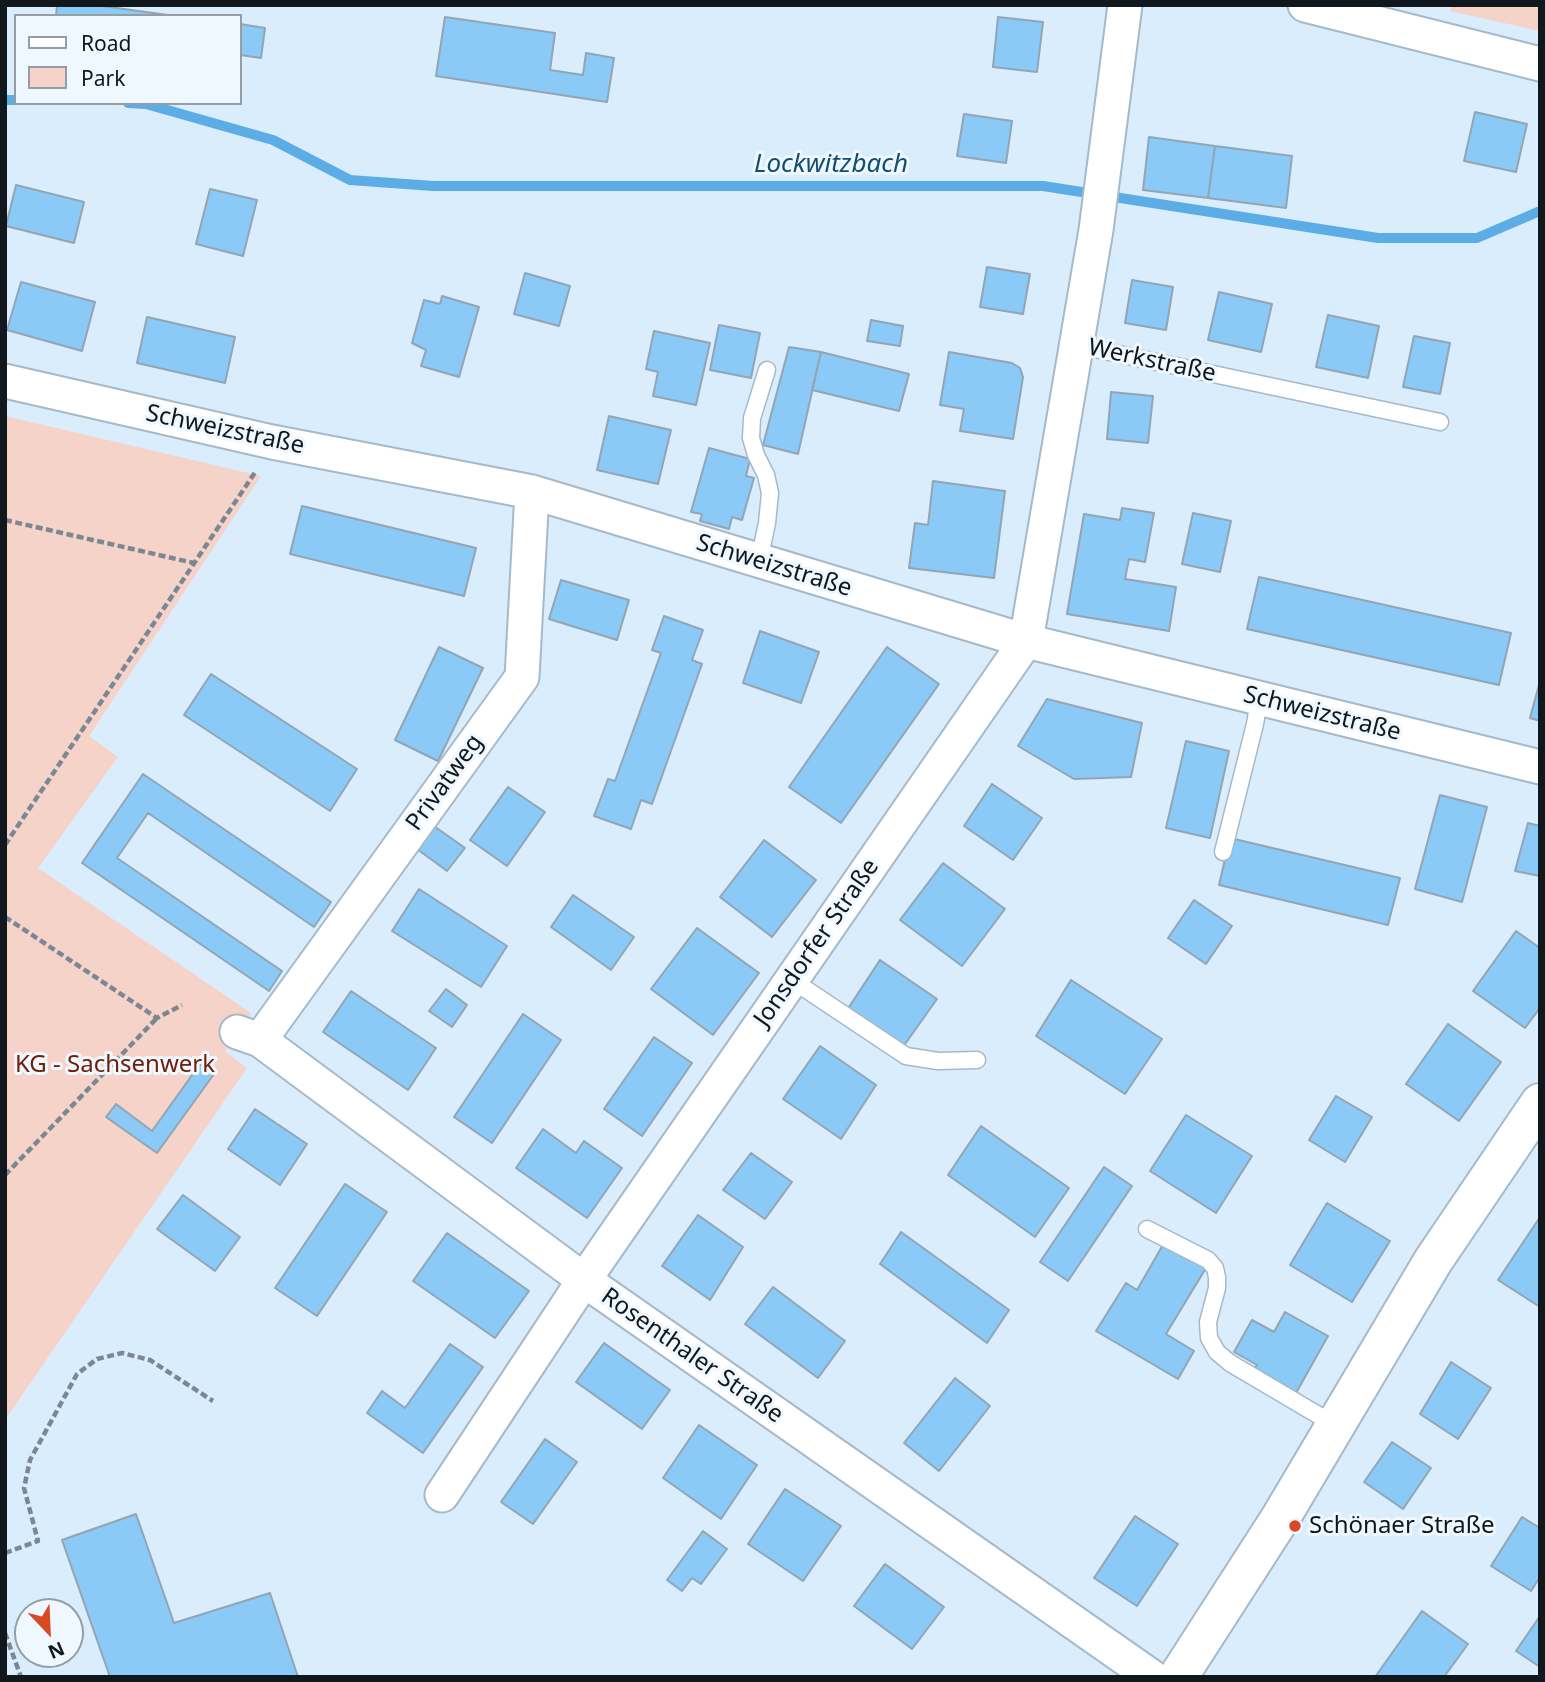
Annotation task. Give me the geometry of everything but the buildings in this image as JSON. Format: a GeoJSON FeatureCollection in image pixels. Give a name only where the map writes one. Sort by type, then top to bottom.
{"type":"FeatureCollection","features":[{"type":"Feature","properties":{"kind":"street","name":"Werkstraße"},"geometry":{"type":"LineString","coordinates":[[1076,345],[1096,230],[1125,5]]}},
{"type":"Feature","properties":{"kind":"street"},"geometry":{"type":"LineString","coordinates":[[1305,5],[1540,64]]}},
{"type":"Feature","properties":{"kind":"street","name":"Jonsdorfer Straße"},"geometry":{"type":"LineString","coordinates":[[442,1495],[584,1280],[1026,641],[1076,345]]}},
{"type":"Feature","properties":{"kind":"street","name":"Schweizstraße"},"geometry":{"type":"LineString","coordinates":[[5,381],[272,442],[532,492],[1026,641],[1540,767]]}},
{"type":"Feature","properties":{"kind":"street","name":"Privatweg"},"geometry":{"type":"LineString","coordinates":[[248,1036],[522,677],[532,492]]}},
{"type":"Feature","properties":{"kind":"street","name":"Rosenthaler Straße"},"geometry":{"type":"LineString","coordinates":[[248,1036],[584,1280],[1152,1677]]}},
{"type":"Feature","properties":{"kind":"street"},"geometry":{"type":"LineString","coordinates":[[1178,1677],[1281,1517],[1433,1261],[1536,1118]]}},
{"type":"Feature","properties":{"kind":"lane","name":"Werkstraße"},"geometry":{"type":"LineString","coordinates":[[1076,345],[1440,422]]}},
{"type":"Feature","properties":{"kind":"lane"},"geometry":{"type":"LineString","coordinates":[[759,561],[770,493],[751,438],[752,418],[767,370]]}},
{"type":"Feature","properties":{"kind":"lane"},"geometry":{"type":"LineString","coordinates":[[1223,852],[1259,699]]}},
{"type":"Feature","properties":{"kind":"lane"},"geometry":{"type":"LineString","coordinates":[[792,980],[906,1056],[938,1061],[977,1060]]}},
{"type":"Feature","properties":{"kind":"lane"},"geometry":{"type":"LineString","coordinates":[[1147,1229],[1208,1260],[1215,1268],[1217,1288],[1208,1322],[1209,1338],[1217,1352],[1230,1363],[1335,1425]]}},
{"type":"Feature","properties":{"kind":"path"},"geometry":{"type":"LineString","coordinates":[[5,845],[254,475],[272,442]]}},
{"type":"Feature","properties":{"kind":"path"},"geometry":{"type":"LineString","coordinates":[[5,520],[194,563]]}},
{"type":"Feature","properties":{"kind":"path"},"geometry":{"type":"LineString","coordinates":[[5,916],[157,1018]]}},
{"type":"Feature","properties":{"kind":"path"},"geometry":{"type":"LineString","coordinates":[[5,1175],[157,1018],[182,1005]]}},
{"type":"Feature","properties":{"kind":"path"},"geometry":{"type":"LineString","coordinates":[[5,1553],[38,1541],[24,1488],[30,1460],[77,1374],[97,1359],[122,1353],[150,1360],[213,1401]]}},
{"type":"Feature","properties":{"kind":"path"},"geometry":{"type":"LineString","coordinates":[[5,1633],[21,1677]]}},
{"type":"Feature","properties":{"kind":"green space"},"geometry":{"type":"Polygon","coordinates":[[[1452,5],[1540,5],[1540,31],[1450,11],[1452,5]]]}},
{"type":"Feature","properties":{"kind":"green space","name":"KG - Sachsenwerk"},"geometry":{"type":"Polygon","coordinates":[[[5,416],[261,476],[89,736],[118,757],[38,868],[251,1013],[225,1051],[247,1068],[5,1420],[5,416]]]}},
{"type":"Feature","properties":{"kind":"waterway","name":"Lockwitzbach"},"geometry":{"type":"LineString","coordinates":[[5,100],[14,100]]}},
{"type":"Feature","properties":{"kind":"waterway","name":"Lockwitzbach"},"geometry":{"type":"LineString","coordinates":[[150,105],[273,140],[350,180],[433,186],[1043,186],[1378,238],[1477,238],[1540,211]]}},
{"type":"Feature","properties":{"kind":"place","name":"Schönaer Straße"},"geometry":{"type":"Point","coordinates":[1295,1526]}}]}
